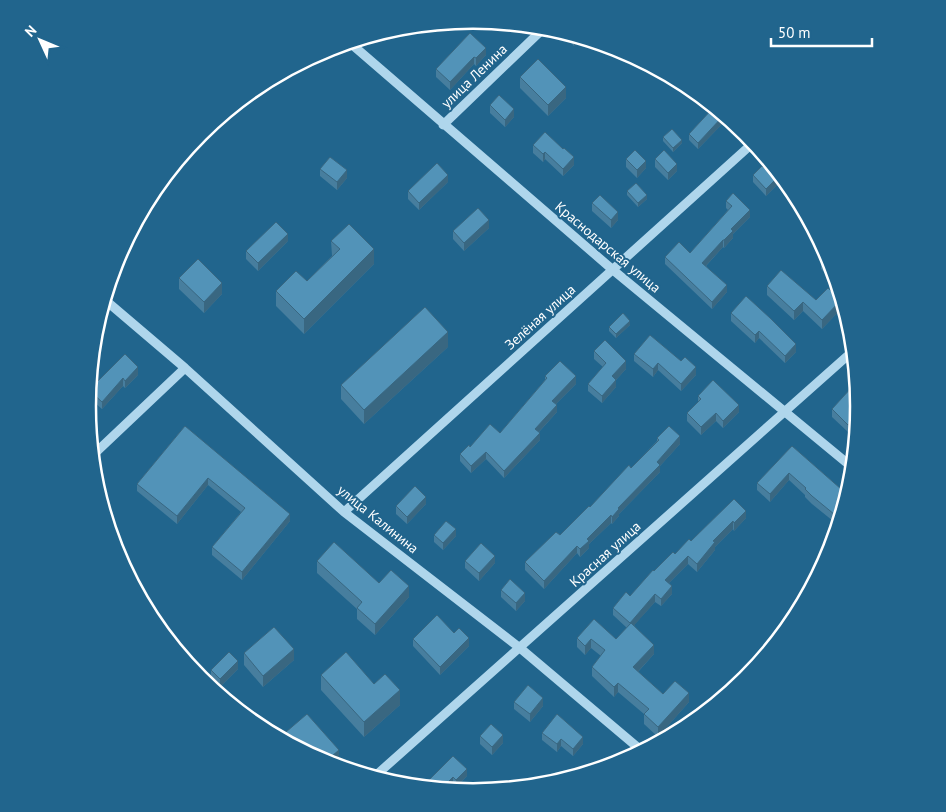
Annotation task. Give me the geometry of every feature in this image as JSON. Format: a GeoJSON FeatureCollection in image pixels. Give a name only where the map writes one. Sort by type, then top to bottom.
{"type":"FeatureCollection","features":[{"type":"Feature","properties":{"kind":"street","name":"улица Ленина"},"geometry":{"type":"LineString","coordinates":[[443,125],[537,34]]}},
{"type":"Feature","properties":{"kind":"street","name":"Краснодарская улица"},"geometry":{"type":"LineString","coordinates":[[356,48],[613,270],[846,462]]}},
{"type":"Feature","properties":{"kind":"street","name":"Зелёная улица"},"geometry":{"type":"LineString","coordinates":[[344,512],[748,147]]}},
{"type":"Feature","properties":{"kind":"street","name":"улица Калинина"},"geometry":{"type":"LineString","coordinates":[[110,304],[185,368],[344,512],[520,648],[636,746]]}},
{"type":"Feature","properties":{"kind":"street","name":"Красная улица"},"geometry":{"type":"LineString","coordinates":[[380,771],[847,356]]}},
{"type":"Feature","properties":{"kind":"street"},"geometry":{"type":"LineString","coordinates":[[99,450],[185,368]]}},
{"type":"Feature","properties":{"kind":"building"},"geometry":{"type":"Polygon","coordinates":[[[470,33],[486,48],[476,58],[474,57],[450,82],[436,69],[470,33]]]}},
{"type":"Feature","properties":{"kind":"building"},"geometry":{"type":"Polygon","coordinates":[[[538,59],[566,87],[548,105],[520,77],[538,59]]]}},
{"type":"Feature","properties":{"kind":"building"},"geometry":{"type":"Polygon","coordinates":[[[499,95],[514,109],[505,120],[490,105],[499,95]]]}},
{"type":"Feature","properties":{"kind":"building"},"geometry":{"type":"Polygon","coordinates":[[[709,112],[719,120],[698,143],[689,134],[709,112]]]}},
{"type":"Feature","properties":{"kind":"building"},"geometry":{"type":"Polygon","coordinates":[[[672,129],[682,140],[673,148],[663,137],[672,129]]]}},
{"type":"Feature","properties":{"kind":"building"},"geometry":{"type":"Polygon","coordinates":[[[545,132],[574,157],[563,169],[545,152],[543,154],[533,145],[545,132]]]}},
{"type":"Feature","properties":{"kind":"building"},"geometry":{"type":"Polygon","coordinates":[[[635,150],[646,161],[637,170],[626,159],[635,150]]]}},
{"type":"Feature","properties":{"kind":"building"},"geometry":{"type":"Polygon","coordinates":[[[664,150],[677,164],[668,173],[655,159],[664,150]]]}},
{"type":"Feature","properties":{"kind":"building"},"geometry":{"type":"Polygon","coordinates":[[[330,157],[347,170],[337,182],[320,169],[330,157]]]}},
{"type":"Feature","properties":{"kind":"building"},"geometry":{"type":"Polygon","coordinates":[[[437,163],[448,175],[419,203],[408,191],[437,163]]]}},
{"type":"Feature","properties":{"kind":"building"},"geometry":{"type":"Polygon","coordinates":[[[762,166],[775,180],[766,189],[753,175],[762,166]]]}},
{"type":"Feature","properties":{"kind":"building"},"geometry":{"type":"Polygon","coordinates":[[[636,183],[647,195],[638,203],[627,191],[636,183]]]}},
{"type":"Feature","properties":{"kind":"building"},"geometry":{"type":"Polygon","coordinates":[[[733,193],[750,210],[702,263],[727,285],[712,302],[665,257],[679,242],[690,253],[732,206],[726,201],[733,193]]]}},
{"type":"Feature","properties":{"kind":"building"},"geometry":{"type":"Polygon","coordinates":[[[600,195],[618,212],[611,220],[592,203],[600,195]]]}},
{"type":"Feature","properties":{"kind":"building"},"geometry":{"type":"Polygon","coordinates":[[[478,208],[489,220],[464,243],[453,231],[478,208]]]}},
{"type":"Feature","properties":{"kind":"building"},"geometry":{"type":"Polygon","coordinates":[[[276,222],[288,234],[258,263],[246,251],[276,222]]]}},
{"type":"Feature","properties":{"kind":"building"},"geometry":{"type":"Polygon","coordinates":[[[349,224],[374,249],[304,319],[276,291],[296,271],[307,281],[340,249],[331,241],[349,224]]]}},
{"type":"Feature","properties":{"kind":"building"},"geometry":{"type":"Polygon","coordinates":[[[198,259],[222,283],[204,302],[179,278],[198,259]]]}},
{"type":"Feature","properties":{"kind":"building"},"geometry":{"type":"Polygon","coordinates":[[[781,270],[816,300],[828,288],[832,292],[836,305],[822,320],[803,302],[794,311],[767,286],[781,270]]]}},
{"type":"Feature","properties":{"kind":"building"},"geometry":{"type":"Polygon","coordinates":[[[746,296],[796,344],[785,356],[759,331],[755,335],[731,313],[746,296]]]}},
{"type":"Feature","properties":{"kind":"building"},"geometry":{"type":"Polygon","coordinates":[[[425,307],[448,332],[364,410],[341,385],[425,307]]]}},
{"type":"Feature","properties":{"kind":"building"},"geometry":{"type":"Polygon","coordinates":[[[623,313],[630,321],[616,334],[609,327],[623,313]]]}},
{"type":"Feature","properties":{"kind":"building"},"geometry":{"type":"Polygon","coordinates":[[[650,335],[681,361],[685,357],[696,367],[681,384],[658,363],[653,369],[634,354],[650,335]]]}},
{"type":"Feature","properties":{"kind":"building"},"geometry":{"type":"Polygon","coordinates":[[[605,340],[626,361],[612,376],[616,380],[602,396],[588,384],[606,363],[594,351],[605,340]]]}},
{"type":"Feature","properties":{"kind":"building"},"geometry":{"type":"Polygon","coordinates":[[[125,354],[138,367],[125,381],[123,378],[102,402],[96,397],[98,381],[125,354]]]}},
{"type":"Feature","properties":{"kind":"building"},"geometry":{"type":"Polygon","coordinates":[[[560,361],[576,376],[552,401],[557,405],[535,429],[540,433],[504,471],[486,452],[471,466],[460,454],[469,445],[470,447],[490,424],[500,433],[547,378],[545,376],[560,361]]]}},
{"type":"Feature","properties":{"kind":"building"},"geometry":{"type":"Polygon","coordinates":[[[713,380],[739,405],[723,421],[716,413],[701,427],[687,413],[701,399],[698,396],[713,380]]]}},
{"type":"Feature","properties":{"kind":"building"},"geometry":{"type":"Polygon","coordinates":[[[849,390],[848,425],[832,409],[849,390]]]}},
{"type":"Feature","properties":{"kind":"building"},"geometry":{"type":"Polygon","coordinates":[[[185,426],[290,514],[242,572],[212,547],[245,508],[208,478],[177,516],[137,484],[185,426]]]}},
{"type":"Feature","properties":{"kind":"building"},"geometry":{"type":"Polygon","coordinates":[[[669,426],[680,436],[657,462],[660,465],[618,508],[612,517],[611,515],[587,539],[589,541],[580,549],[577,546],[544,581],[525,562],[556,532],[560,535],[590,507],[629,465],[631,468],[659,440],[657,438],[669,426]]]}},
{"type":"Feature","properties":{"kind":"building"},"geometry":{"type":"Polygon","coordinates":[[[792,446],[841,489],[834,514],[789,473],[770,494],[757,483],[792,446]]]}},
{"type":"Feature","properties":{"kind":"building"},"geometry":{"type":"Polygon","coordinates":[[[415,486],[426,497],[407,517],[396,506],[415,486]]]}},
{"type":"Feature","properties":{"kind":"building"},"geometry":{"type":"Polygon","coordinates":[[[734,499],[746,511],[713,541],[715,542],[697,564],[688,556],[665,580],[672,586],[661,599],[655,594],[630,623],[613,608],[626,592],[630,596],[653,570],[673,552],[675,554],[689,539],[691,541],[734,499]]]}},
{"type":"Feature","properties":{"kind":"building"},"geometry":{"type":"Polygon","coordinates":[[[446,521],[456,529],[443,543],[434,535],[446,521]]]}},
{"type":"Feature","properties":{"kind":"building"},"geometry":{"type":"Polygon","coordinates":[[[334,542],[379,583],[391,570],[409,586],[375,624],[357,608],[362,602],[317,561],[334,542]]]}},
{"type":"Feature","properties":{"kind":"building"},"geometry":{"type":"Polygon","coordinates":[[[481,543],[495,556],[479,573],[465,561],[481,543]]]}},
{"type":"Feature","properties":{"kind":"building"},"geometry":{"type":"Polygon","coordinates":[[[510,579],[525,593],[516,603],[501,590],[510,579]]]}},
{"type":"Feature","properties":{"kind":"building"},"geometry":{"type":"Polygon","coordinates":[[[437,615],[454,633],[459,628],[469,638],[440,667],[413,639],[437,615]]]}},
{"type":"Feature","properties":{"kind":"building"},"geometry":{"type":"Polygon","coordinates":[[[594,619],[616,639],[631,623],[654,645],[633,667],[663,694],[675,681],[689,693],[658,727],[644,714],[649,709],[618,683],[614,687],[592,667],[605,650],[591,639],[585,646],[577,638],[594,619]]]}},
{"type":"Feature","properties":{"kind":"building"},"geometry":{"type":"Polygon","coordinates":[[[274,627],[294,649],[263,676],[244,653],[274,627]]]}},
{"type":"Feature","properties":{"kind":"building"},"geometry":{"type":"Polygon","coordinates":[[[229,652],[238,661],[220,679],[211,670],[229,652]]]}},
{"type":"Feature","properties":{"kind":"building"},"geometry":{"type":"Polygon","coordinates":[[[346,652],[374,684],[385,674],[400,690],[364,722],[321,675],[346,652]]]}},
{"type":"Feature","properties":{"kind":"building"},"geometry":{"type":"Polygon","coordinates":[[[528,685],[543,698],[530,714],[514,702],[528,685]]]}},
{"type":"Feature","properties":{"kind":"building"},"geometry":{"type":"Polygon","coordinates":[[[307,714],[339,750],[332,756],[285,733],[307,714]]]}},
{"type":"Feature","properties":{"kind":"building"},"geometry":{"type":"Polygon","coordinates":[[[557,714],[583,737],[573,749],[561,739],[557,744],[542,733],[557,714]]]}},
{"type":"Feature","properties":{"kind":"building"},"geometry":{"type":"Polygon","coordinates":[[[491,724],[503,735],[492,747],[480,736],[491,724]]]}},
{"type":"Feature","properties":{"kind":"building"},"geometry":{"type":"Polygon","coordinates":[[[453,756],[467,769],[456,780],[453,777],[448,782],[429,780],[453,756]]]}}]}
